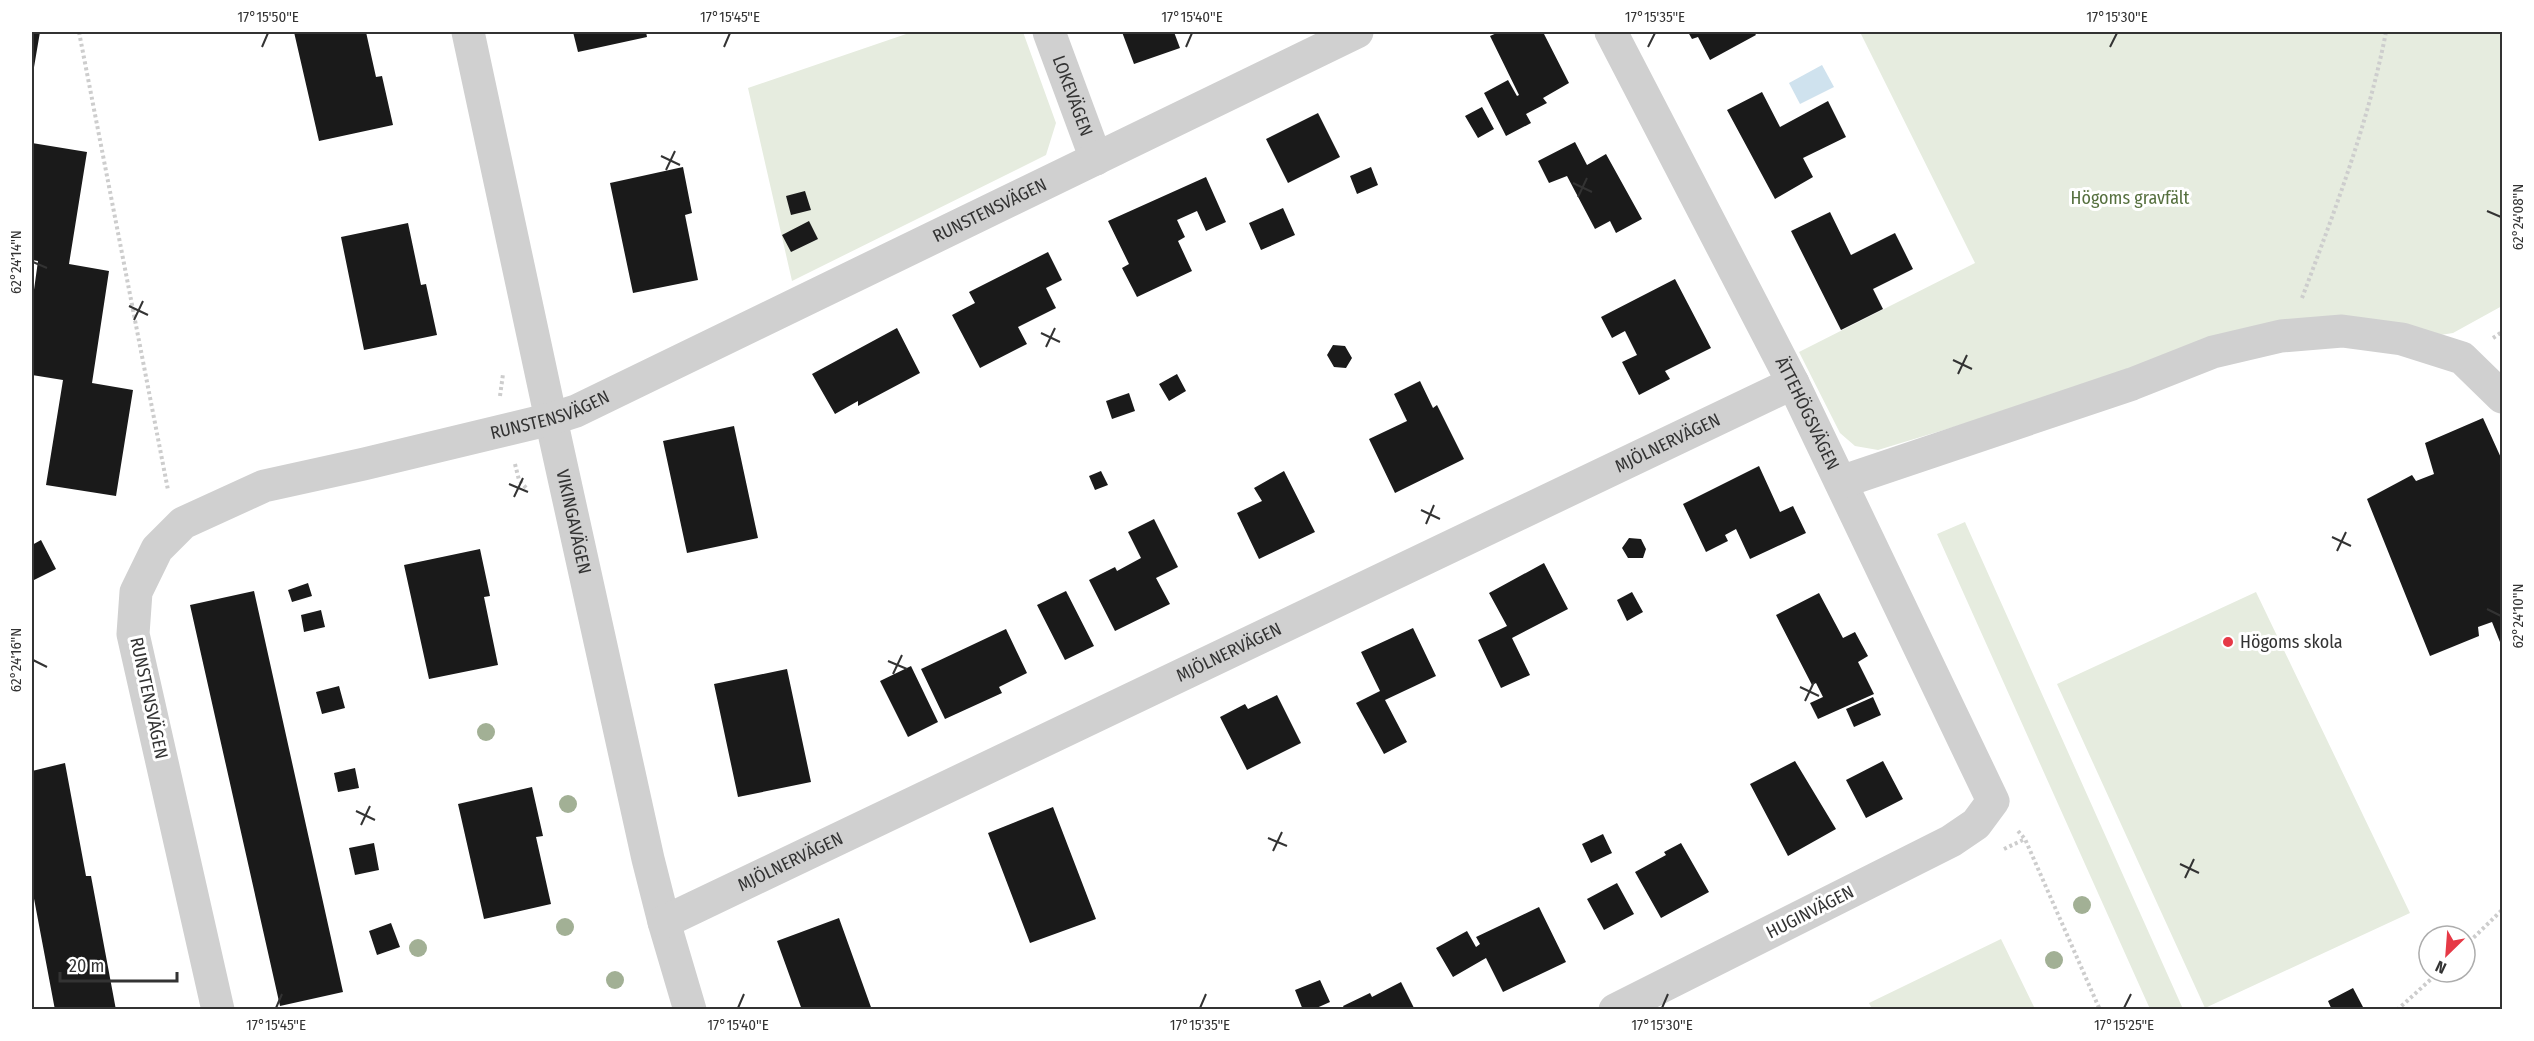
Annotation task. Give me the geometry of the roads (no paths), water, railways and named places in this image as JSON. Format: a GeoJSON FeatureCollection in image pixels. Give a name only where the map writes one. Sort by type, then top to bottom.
{"type":"FeatureCollection","features":[{"type":"Feature","properties":{"kind":"street","name":"VIKINGAVÄGEN"},"geometry":{"type":"LineString","coordinates":[[468,32],[551,419],[664,922],[690,1010]]}},
{"type":"Feature","properties":{"kind":"street","name":"LOKEVÄGEN"},"geometry":{"type":"LineString","coordinates":[[1049,32],[1096,159]]}},
{"type":"Feature","properties":{"kind":"street","name":"RUNSTENSVÄGEN"},"geometry":{"type":"LineString","coordinates":[[218,1010],[134,634],[136,592],[157,549],[183,523],[264,486],[364,464],[576,411],[1357,32]]}},
{"type":"Feature","properties":{"kind":"street","name":"ÄTTEHÖGSVÄGEN"},"geometry":{"type":"LineString","coordinates":[[1611,32],[1793,383],[1993,801]]}},
{"type":"Feature","properties":{"kind":"street"},"geometry":{"type":"LineString","coordinates":[[1841,482],[2132,384],[2213,352],[2288,335],[2342,331],[2402,339],[2462,358],[2502,397]]}},
{"type":"Feature","properties":{"kind":"street","name":"MJÖLNERVÄGEN"},"geometry":{"type":"LineString","coordinates":[[664,922],[1793,383]]}},
{"type":"Feature","properties":{"kind":"street","name":"HUGINVÄGEN"},"geometry":{"type":"LineString","coordinates":[[1616,1010],[1951,841],[1976,824],[1993,801]]}},
{"type":"Feature","properties":{"kind":"water"},"geometry":{"type":"Polygon","coordinates":[[[1822,65],[1834,87],[1800,104],[1789,83],[1822,65]]]}},
{"type":"Feature","properties":{"kind":"place","name":"Högoms skola"},"geometry":{"type":"Point","coordinates":[2228,642]}},
{"type":"Feature","properties":{"kind":"park label","name":"Högoms gravfält"},"geometry":{"type":"Point","coordinates":[2130,198]}}]}
